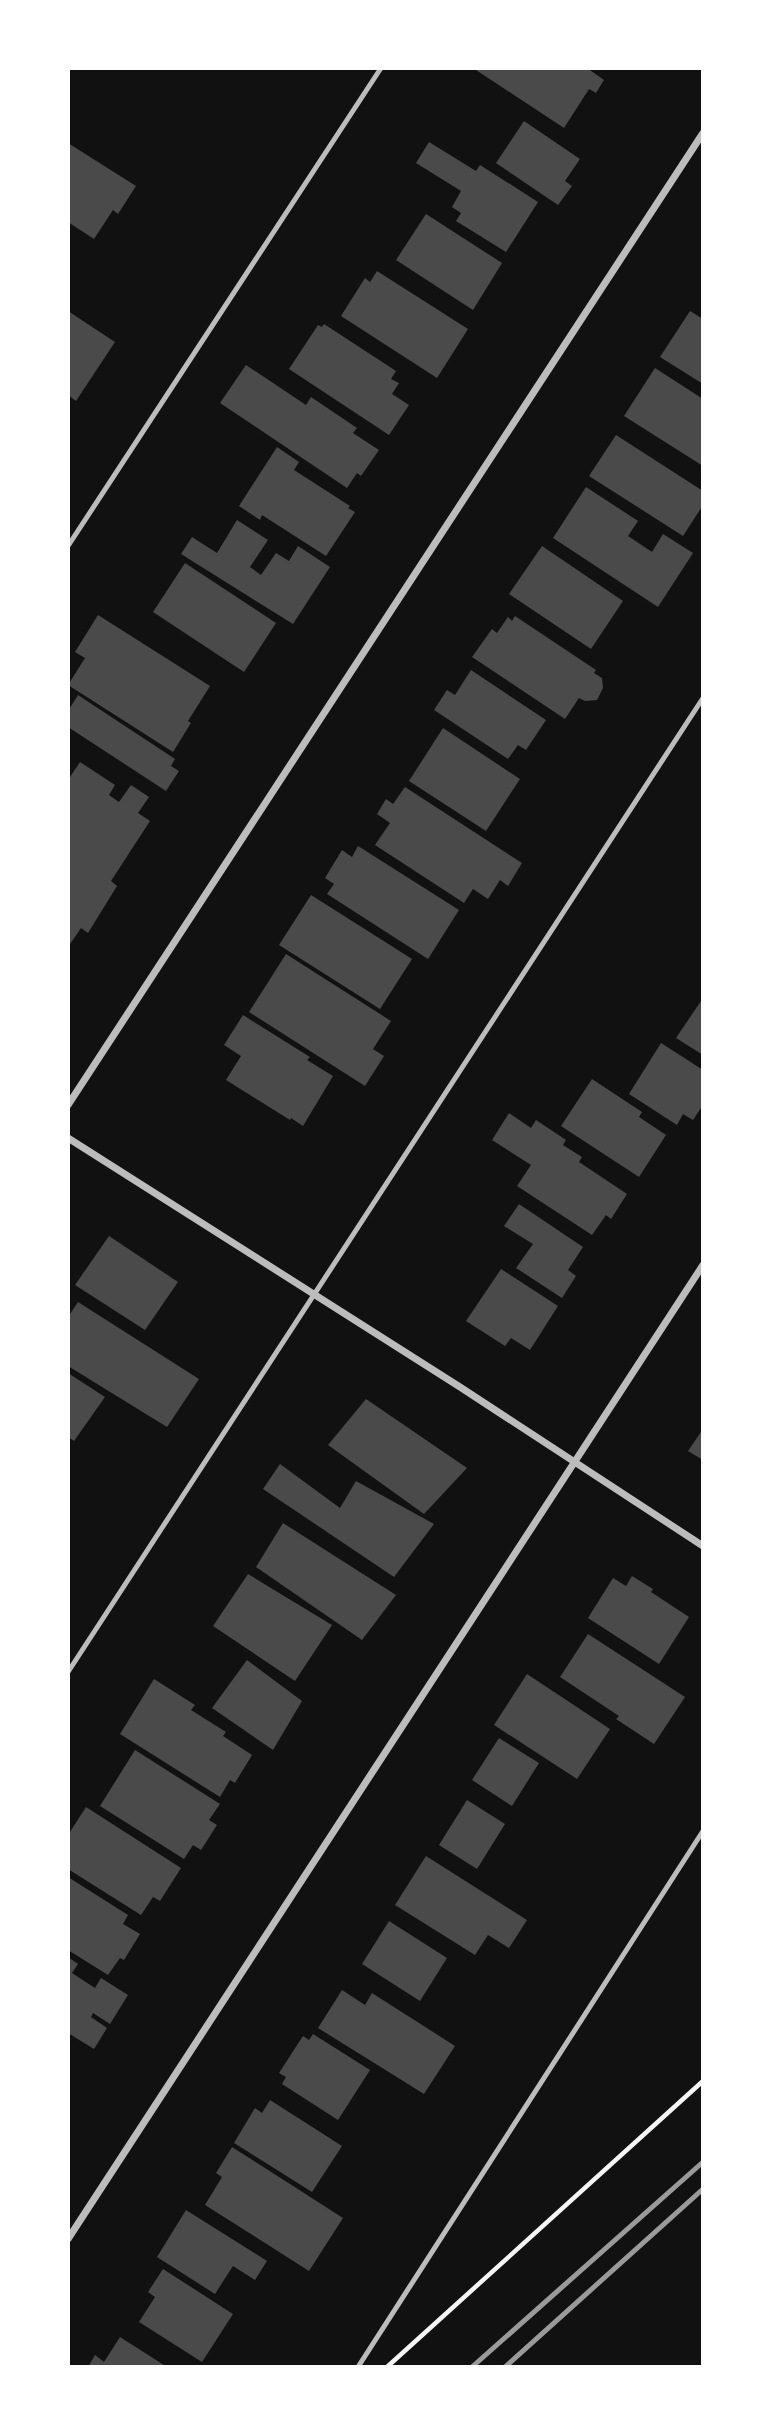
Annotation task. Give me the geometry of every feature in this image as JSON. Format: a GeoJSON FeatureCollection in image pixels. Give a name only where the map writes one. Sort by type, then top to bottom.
{"type":"FeatureCollection","features":[{"type":"Feature","properties":{"kind":"street"},"geometry":{"type":"LineString","coordinates":[[68,1105],[703,134]]}},
{"type":"Feature","properties":{"kind":"street"},"geometry":{"type":"LineString","coordinates":[[68,1138],[575,1461],[703,1546]]}},
{"type":"Feature","properties":{"kind":"street"},"geometry":{"type":"LineString","coordinates":[[68,2239],[703,1265]]}},
{"type":"Feature","properties":{"kind":"lane"},"geometry":{"type":"LineString","coordinates":[[68,546],[381,68]]}},
{"type":"Feature","properties":{"kind":"lane"},"geometry":{"type":"LineString","coordinates":[[68,1672],[703,698]]}},
{"type":"Feature","properties":{"kind":"lane"},"geometry":{"type":"LineString","coordinates":[[358,2367],[703,1831]]}},
{"type":"Feature","properties":{"kind":"path"},"geometry":{"type":"LineString","coordinates":[[387,2367],[703,2081]]}},
{"type":"Feature","properties":{"kind":"building"},"geometry":{"type":"Polygon","coordinates":[[[473,68],[587,68],[604,80],[596,93],[589,89],[564,128],[473,68]]]}},
{"type":"Feature","properties":{"kind":"building"},"geometry":{"type":"Polygon","coordinates":[[[524,121],[580,159],[565,181],[572,186],[558,205],[496,163],[524,121]]]}},
{"type":"Feature","properties":{"kind":"building"},"geometry":{"type":"Polygon","coordinates":[[[429,142],[476,171],[480,165],[538,202],[506,252],[456,221],[461,213],[452,207],[461,191],[416,163],[429,142]]]}},
{"type":"Feature","properties":{"kind":"building"},"geometry":{"type":"Polygon","coordinates":[[[68,143],[136,186],[118,214],[113,210],[94,239],[68,222],[68,143]]]}},
{"type":"Feature","properties":{"kind":"building"},"geometry":{"type":"Polygon","coordinates":[[[426,214],[502,263],[473,310],[396,260],[426,214]]]}},
{"type":"Feature","properties":{"kind":"building"},"geometry":{"type":"Polygon","coordinates":[[[377,271],[468,329],[437,378],[341,316],[365,278],[370,282],[377,271]]]}},
{"type":"Feature","properties":{"kind":"building"},"geometry":{"type":"Polygon","coordinates":[[[68,311],[115,342],[76,401],[68,395],[68,311]]]}},
{"type":"Feature","properties":{"kind":"building"},"geometry":{"type":"Polygon","coordinates":[[[690,311],[703,319],[703,384],[660,357],[690,311]]]}},
{"type":"Feature","properties":{"kind":"building"},"geometry":{"type":"Polygon","coordinates":[[[324,324],[396,371],[391,379],[399,383],[392,394],[409,405],[389,435],[289,369],[318,325],[322,327],[324,324]]]}},
{"type":"Feature","properties":{"kind":"building"},"geometry":{"type":"Polygon","coordinates":[[[246,365],[306,405],[311,397],[357,428],[353,433],[379,450],[361,476],[357,473],[347,488],[220,403],[246,365]]]}},
{"type":"Feature","properties":{"kind":"building"},"geometry":{"type":"Polygon","coordinates":[[[655,368],[703,399],[703,466],[624,416],[655,368]]]}},
{"type":"Feature","properties":{"kind":"building"},"geometry":{"type":"Polygon","coordinates":[[[616,435],[703,491],[703,505],[683,536],[589,476],[616,435]]]}},
{"type":"Feature","properties":{"kind":"building"},"geometry":{"type":"Polygon","coordinates":[[[277,447],[299,462],[294,470],[350,506],[348,508],[355,512],[326,556],[262,515],[260,520],[239,506],[277,447]]]}},
{"type":"Feature","properties":{"kind":"building"},"geometry":{"type":"Polygon","coordinates":[[[586,487],[638,521],[628,536],[652,552],[663,534],[693,553],[658,607],[553,538],[586,487]]]}},
{"type":"Feature","properties":{"kind":"building"},"geometry":{"type":"Polygon","coordinates":[[[237,520],[268,540],[250,567],[261,575],[276,553],[289,561],[298,546],[330,567],[293,624],[181,554],[192,537],[217,553],[237,520]]]}},
{"type":"Feature","properties":{"kind":"building"},"geometry":{"type":"Polygon","coordinates":[[[542,546],[623,601],[591,649],[509,594],[542,546]]]}},
{"type":"Feature","properties":{"kind":"building"},"geometry":{"type":"Polygon","coordinates":[[[185,563],[276,623],[244,672],[153,612],[185,563]]]}},
{"type":"Feature","properties":{"kind":"building"},"geometry":{"type":"Polygon","coordinates":[[[98,615],[210,686],[173,752],[68,685],[85,658],[75,652],[98,615]]]}},
{"type":"Feature","properties":{"kind":"building"},"geometry":{"type":"Polygon","coordinates":[[[515,616],[596,670],[594,673],[602,678],[603,688],[597,700],[585,701],[579,698],[565,719],[472,657],[492,629],[497,633],[508,617],[512,621],[515,616]]]}},
{"type":"Feature","properties":{"kind":"building"},"geometry":{"type":"Polygon","coordinates":[[[471,670],[546,720],[526,750],[518,745],[508,759],[434,710],[447,690],[455,695],[471,670]]]}},
{"type":"Feature","properties":{"kind":"building"},"geometry":{"type":"Polygon","coordinates":[[[78,695],[175,759],[171,766],[179,771],[166,791],[68,727],[68,711],[78,695]]]}},
{"type":"Feature","properties":{"kind":"building"},"geometry":{"type":"Polygon","coordinates":[[[443,728],[520,779],[486,831],[409,781],[443,728]]]}},
{"type":"Feature","properties":{"kind":"building"},"geometry":{"type":"Polygon","coordinates":[[[80,762],[115,785],[109,795],[119,802],[131,785],[149,797],[138,813],[150,821],[111,881],[117,886],[88,933],[81,928],[68,947],[68,780],[80,762]]]}},
{"type":"Feature","properties":{"kind":"building"},"geometry":{"type":"Polygon","coordinates":[[[405,787],[522,863],[508,886],[500,880],[488,899],[473,889],[464,903],[375,845],[390,823],[377,814],[386,799],[393,804],[405,787]]]}},
{"type":"Feature","properties":{"kind":"building"},"geometry":{"type":"Polygon","coordinates":[[[358,846],[459,910],[428,959],[327,894],[334,884],[325,878],[342,850],[352,857],[358,846]]]}},
{"type":"Feature","properties":{"kind":"building"},"geometry":{"type":"Polygon","coordinates":[[[311,895],[412,959],[380,1009],[279,945],[311,895]]]}},
{"type":"Feature","properties":{"kind":"building"},"geometry":{"type":"Polygon","coordinates":[[[286,954],[391,1021],[373,1049],[384,1056],[365,1086],[249,1012],[286,954]]]}},
{"type":"Feature","properties":{"kind":"building"},"geometry":{"type":"Polygon","coordinates":[[[703,998],[703,1055],[676,1038],[703,998]]]}},
{"type":"Feature","properties":{"kind":"building"},"geometry":{"type":"Polygon","coordinates":[[[243,1015],[310,1057],[307,1060],[333,1076],[303,1126],[226,1080],[241,1056],[224,1045],[243,1015]]]}},
{"type":"Feature","properties":{"kind":"building"},"geometry":{"type":"Polygon","coordinates":[[[661,1043],[703,1070],[703,1105],[693,1120],[683,1114],[677,1125],[629,1094],[661,1043]]]}},
{"type":"Feature","properties":{"kind":"building"},"geometry":{"type":"Polygon","coordinates":[[[592,1079],[642,1112],[639,1117],[666,1135],[639,1177],[561,1126],[592,1079]]]}},
{"type":"Feature","properties":{"kind":"building"},"geometry":{"type":"Polygon","coordinates":[[[509,1113],[531,1128],[536,1120],[566,1140],[563,1145],[582,1157],[579,1162],[627,1194],[611,1219],[606,1215],[592,1235],[517,1186],[531,1165],[492,1140],[509,1113]]]}},
{"type":"Feature","properties":{"kind":"building"},"geometry":{"type":"Polygon","coordinates":[[[519,1204],[583,1247],[568,1270],[576,1276],[562,1298],[516,1268],[533,1244],[504,1226],[519,1204]]]}},
{"type":"Feature","properties":{"kind":"building"},"geometry":{"type":"Polygon","coordinates":[[[109,1236],[178,1282],[145,1330],[75,1285],[109,1236]]]}},
{"type":"Feature","properties":{"kind":"building"},"geometry":{"type":"Polygon","coordinates":[[[501,1269],[558,1306],[530,1350],[511,1338],[505,1346],[466,1321],[501,1269]]]}},
{"type":"Feature","properties":{"kind":"building"},"geometry":{"type":"Polygon","coordinates":[[[78,1302],[199,1379],[167,1427],[68,1366],[68,1317],[78,1302]]]}},
{"type":"Feature","properties":{"kind":"building"},"geometry":{"type":"Polygon","coordinates":[[[68,1373],[105,1397],[74,1441],[68,1437],[68,1373]]]}},
{"type":"Feature","properties":{"kind":"building"},"geometry":{"type":"Polygon","coordinates":[[[366,1399],[467,1468],[424,1514],[328,1445],[366,1399]]]}},
{"type":"Feature","properties":{"kind":"building"},"geometry":{"type":"Polygon","coordinates":[[[703,1429],[703,1460],[688,1451],[703,1429]]]}},
{"type":"Feature","properties":{"kind":"building"},"geometry":{"type":"Polygon","coordinates":[[[280,1464],[340,1508],[356,1481],[434,1524],[394,1577],[263,1489],[280,1464]]]}},
{"type":"Feature","properties":{"kind":"building"},"geometry":{"type":"Polygon","coordinates":[[[283,1523],[396,1595],[362,1640],[256,1567],[283,1523]]]}},
{"type":"Feature","properties":{"kind":"building"},"geometry":{"type":"Polygon","coordinates":[[[248,1574],[332,1625],[295,1681],[213,1626],[248,1574]]]}},
{"type":"Feature","properties":{"kind":"building"},"geometry":{"type":"Polygon","coordinates":[[[632,1576],[689,1617],[659,1664],[588,1618],[613,1578],[626,1586],[632,1576]]]}},
{"type":"Feature","properties":{"kind":"building"},"geometry":{"type":"Polygon","coordinates":[[[588,1634],[685,1697],[654,1744],[616,1719],[619,1716],[560,1677],[588,1634]]]}},
{"type":"Feature","properties":{"kind":"building"},"geometry":{"type":"Polygon","coordinates":[[[247,1660],[302,1701],[273,1750],[212,1708],[247,1660]]]}},
{"type":"Feature","properties":{"kind":"building"},"geometry":{"type":"Polygon","coordinates":[[[527,1674],[610,1729],[577,1779],[494,1725],[527,1674]]]}},
{"type":"Feature","properties":{"kind":"building"},"geometry":{"type":"Polygon","coordinates":[[[154,1679],[195,1705],[191,1710],[226,1732],[223,1736],[252,1755],[235,1783],[230,1780],[220,1797],[120,1734],[154,1679]]]}},
{"type":"Feature","properties":{"kind":"building"},"geometry":{"type":"Polygon","coordinates":[[[499,1738],[539,1763],[512,1806],[472,1780],[499,1738]]]}},
{"type":"Feature","properties":{"kind":"building"},"geometry":{"type":"Polygon","coordinates":[[[135,1750],[220,1804],[209,1820],[217,1825],[201,1850],[193,1845],[184,1859],[100,1806],[135,1750]]]}},
{"type":"Feature","properties":{"kind":"building"},"geometry":{"type":"Polygon","coordinates":[[[467,1800],[505,1824],[477,1869],[439,1845],[467,1800]]]}},
{"type":"Feature","properties":{"kind":"building"},"geometry":{"type":"Polygon","coordinates":[[[86,1807],[181,1868],[160,1901],[153,1897],[141,1915],[68,1869],[68,1835],[86,1807]]]}},
{"type":"Feature","properties":{"kind":"building"},"geometry":{"type":"Polygon","coordinates":[[[426,1856],[527,1920],[509,1948],[488,1935],[475,1955],[395,1905],[426,1856]]]}},
{"type":"Feature","properties":{"kind":"building"},"geometry":{"type":"Polygon","coordinates":[[[68,1877],[128,1915],[123,1924],[140,1934],[124,1960],[120,1958],[108,1975],[68,1950],[68,1877]]]}},
{"type":"Feature","properties":{"kind":"building"},"geometry":{"type":"Polygon","coordinates":[[[389,1921],[447,1958],[420,2001],[362,1964],[389,1921]]]}},
{"type":"Feature","properties":{"kind":"building"},"geometry":{"type":"Polygon","coordinates":[[[68,1957],[78,1964],[72,1973],[95,1988],[101,1978],[128,1995],[110,2024],[93,2013],[91,2017],[107,2028],[94,2049],[68,2033],[68,1957]]]}},
{"type":"Feature","properties":{"kind":"building"},"geometry":{"type":"Polygon","coordinates":[[[342,1990],[365,2005],[372,1993],[455,2046],[424,2094],[318,2028],[342,1990]]]}},
{"type":"Feature","properties":{"kind":"building"},"geometry":{"type":"Polygon","coordinates":[[[313,2034],[370,2070],[338,2120],[282,2084],[286,2077],[279,2073],[303,2036],[309,2040],[313,2034]]]}},
{"type":"Feature","properties":{"kind":"building"},"geometry":{"type":"Polygon","coordinates":[[[270,2100],[342,2146],[312,2192],[234,2143],[255,2108],[262,2113],[270,2100]]]}},
{"type":"Feature","properties":{"kind":"building"},"geometry":{"type":"Polygon","coordinates":[[[232,2147],[343,2218],[309,2271],[205,2205],[222,2177],[216,2173],[232,2147]]]}},
{"type":"Feature","properties":{"kind":"building"},"geometry":{"type":"Polygon","coordinates":[[[186,2210],[267,2261],[255,2280],[233,2266],[215,2294],[157,2257],[186,2210]]]}},
{"type":"Feature","properties":{"kind":"building"},"geometry":{"type":"Polygon","coordinates":[[[163,2269],[233,2314],[202,2362],[139,2322],[155,2297],[148,2292],[163,2269]]]}},
{"type":"Feature","properties":{"kind":"building"},"geometry":{"type":"Polygon","coordinates":[[[120,2337],[167,2367],[88,2367],[95,2355],[104,2362],[120,2337]]]}},
{"type":"Feature","properties":{"kind":"railway"},"geometry":{"type":"LineString","coordinates":[[472,2367],[703,2162]]}},
{"type":"Feature","properties":{"kind":"railway"},"geometry":{"type":"LineString","coordinates":[[505,2367],[703,2189]]}}]}
